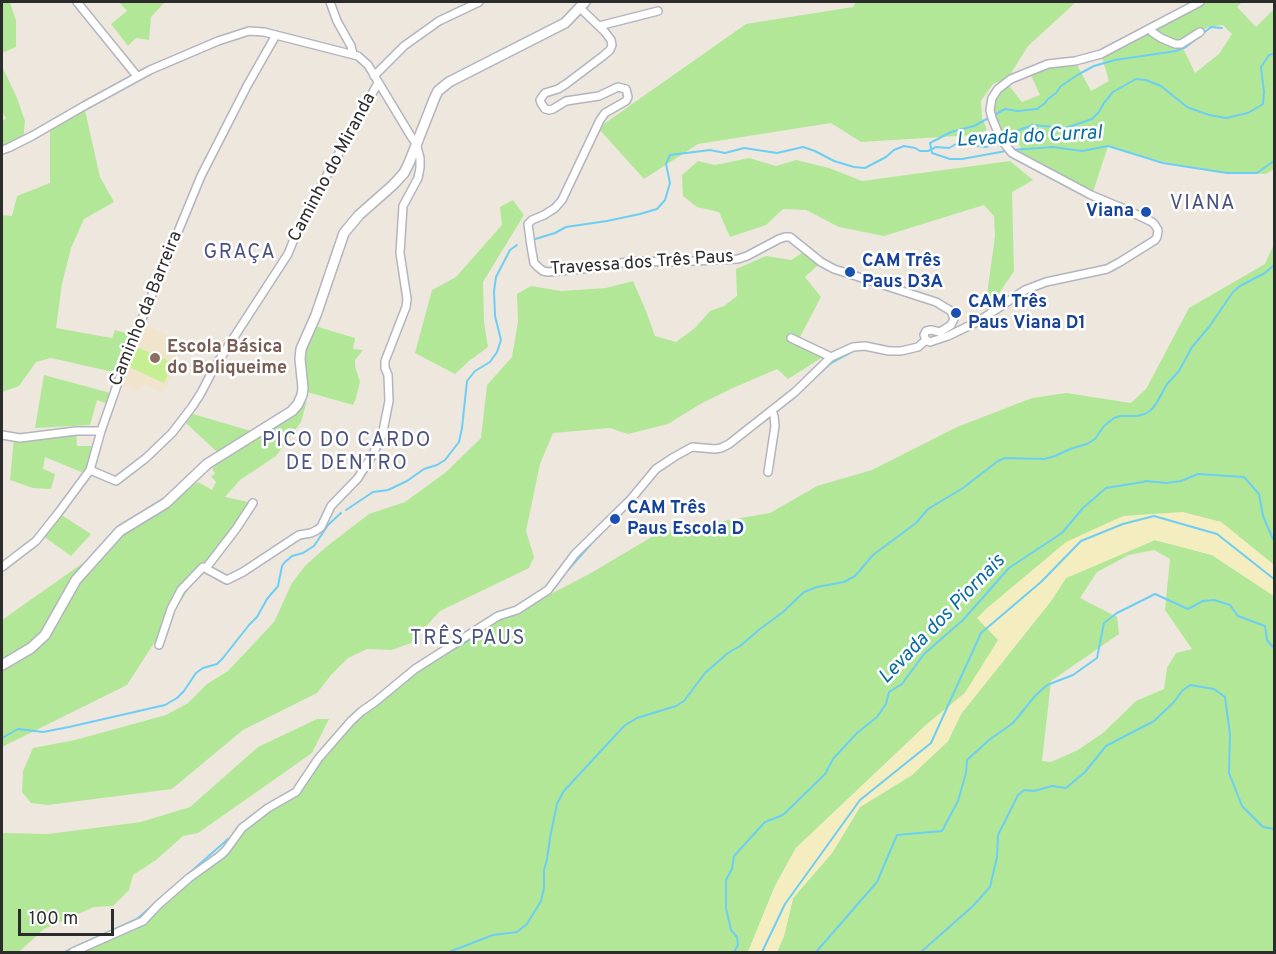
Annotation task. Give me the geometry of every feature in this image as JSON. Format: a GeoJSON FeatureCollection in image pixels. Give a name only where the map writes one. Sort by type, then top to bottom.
{"type":"FeatureCollection","features":[{"type":"Feature","properties":{"kind":"main road"},"geometry":{"type":"LineString","coordinates":[[2,665],[31,648],[45,634],[76,580],[120,531],[166,503],[207,464],[291,411],[297,404],[303,388],[301,350],[316,315],[344,233],[358,215],[399,180],[409,163],[435,96],[441,88],[565,23],[582,4]]}},
{"type":"Feature","properties":{"kind":"street"},"geometry":{"type":"LineString","coordinates":[[77,2],[137,76]]}},
{"type":"Feature","properties":{"kind":"street"},"geometry":{"type":"LineString","coordinates":[[330,2],[353,54]]}},
{"type":"Feature","properties":{"kind":"street"},"geometry":{"type":"LineString","coordinates":[[374,75],[404,46],[423,32],[439,21],[479,2]]}},
{"type":"Feature","properties":{"kind":"street"},"geometry":{"type":"LineString","coordinates":[[73,952],[143,921],[189,878],[221,855],[242,828],[268,808],[296,792],[318,759],[351,722],[415,669],[498,616],[517,610],[548,590],[575,554],[631,499],[656,469],[692,447],[715,449],[729,444],[795,392],[831,357],[858,346],[889,351],[918,347],[926,340],[930,342],[948,336],[979,321],[1025,290],[1046,282],[1107,269],[1155,240],[1158,230],[1142,216],[1091,195],[1016,155],[1003,142],[991,114],[991,104],[998,89],[1011,79],[1048,64],[1075,61],[1101,54],[1200,2]]}},
{"type":"Feature","properties":{"kind":"street","name":"Travessa dos Três Paus"},"geometry":{"type":"LineString","coordinates":[[582,4],[611,40],[610,50],[566,84],[545,93],[540,100],[549,110],[566,101],[599,96],[618,87],[626,88],[628,97],[626,101],[605,113],[600,120],[562,200],[555,208],[528,224],[534,263],[543,271],[548,272],[634,261],[738,259],[778,239],[790,237],[834,269],[936,302],[951,311],[954,320],[951,325],[940,332],[927,331],[924,335],[926,340]]}},
{"type":"Feature","properties":{"kind":"street"},"geometry":{"type":"LineString","coordinates":[[599,26],[658,11]]}},
{"type":"Feature","properties":{"kind":"street"},"geometry":{"type":"LineString","coordinates":[[1150,29],[1161,38],[1175,44],[1181,44],[1200,32]]}},
{"type":"Feature","properties":{"kind":"street"},"geometry":{"type":"LineString","coordinates":[[2,150],[32,136],[137,76],[218,41],[249,31],[264,32],[353,54],[363,59],[416,143],[420,168],[418,178],[403,206],[401,228],[400,253],[404,272],[406,307],[385,361],[389,401],[382,436],[358,478],[331,506],[318,530],[299,535],[227,580],[206,568]]}},
{"type":"Feature","properties":{"kind":"street","name":"Caminho da Barreira"},"geometry":{"type":"LineString","coordinates":[[2,567],[36,540],[90,470],[100,431],[134,336],[201,176],[276,35]]}},
{"type":"Feature","properties":{"kind":"street","name":"Caminho do Miranda"},"geometry":{"type":"LineString","coordinates":[[90,470],[116,481],[164,441],[192,407],[214,368],[288,254],[329,171],[378,83]]}},
{"type":"Feature","properties":{"kind":"street"},"geometry":{"type":"LineString","coordinates":[[791,338],[831,357]]}},
{"type":"Feature","properties":{"kind":"street"},"geometry":{"type":"LineString","coordinates":[[768,472],[775,426],[772,411]]}},
{"type":"Feature","properties":{"kind":"street"},"geometry":{"type":"LineString","coordinates":[[2,435],[20,438],[76,431],[100,431]]}},
{"type":"Feature","properties":{"kind":"street"},"geometry":{"type":"LineString","coordinates":[[159,645],[171,609],[181,590],[203,567],[206,568],[253,503]]}},
{"type":"Feature","properties":{"kind":"shaded area","name":"Escola Básica do Boliqueime"},"geometry":{"type":"Polygon","coordinates":[[[145,325],[186,342],[164,393],[143,384],[139,391],[124,385],[124,375],[145,325]]]}},
{"type":"Feature","properties":{"kind":"green space"},"geometry":{"type":"Polygon","coordinates":[[[2,2],[10,2],[16,21],[16,47],[2,53],[2,2]]]}},
{"type":"Feature","properties":{"kind":"green space"},"geometry":{"type":"Polygon","coordinates":[[[119,2],[165,2],[151,17],[149,40],[136,38],[128,46],[111,24],[127,11],[119,2]]]}},
{"type":"Feature","properties":{"kind":"green space"},"geometry":{"type":"Polygon","coordinates":[[[856,2],[1076,2],[1028,46],[1008,78],[993,84],[981,101],[982,118],[987,130],[974,135],[861,142],[831,123],[698,144],[644,179],[598,128],[746,24],[853,7],[856,2]]]}},
{"type":"Feature","properties":{"kind":"green space"},"geometry":{"type":"Polygon","coordinates":[[[1200,2],[1242,2],[1237,7],[1256,27],[1274,9],[1274,169],[1266,174],[1227,173],[1164,162],[1108,146],[1093,192],[1078,187],[1016,155],[1021,147],[1011,137],[1004,141],[999,135],[991,104],[1006,82],[1022,102],[1040,95],[1029,71],[1075,61],[1091,91],[1109,81],[1101,54],[1200,2]],[[1223,25],[1208,27],[1181,44],[1195,73],[1219,54],[1232,34],[1223,25]]]}},
{"type":"Feature","properties":{"kind":"green space"},"geometry":{"type":"Polygon","coordinates":[[[2,66],[25,121],[23,141],[2,150],[2,121],[6,118],[2,112],[2,66]]]}},
{"type":"Feature","properties":{"kind":"green space"},"geometry":{"type":"Polygon","coordinates":[[[84,106],[100,177],[114,202],[84,219],[71,248],[62,284],[56,328],[112,338],[115,330],[129,334],[113,372],[51,358],[36,362],[19,386],[2,392],[2,215],[12,216],[17,196],[50,183],[50,125],[84,106]]]}},
{"type":"Feature","properties":{"kind":"green space"},"geometry":{"type":"Polygon","coordinates":[[[749,158],[776,166],[796,160],[829,168],[862,181],[1010,161],[1033,180],[1012,192],[1014,271],[996,298],[986,302],[995,236],[994,216],[984,205],[884,236],[839,227],[806,210],[783,209],[766,225],[730,237],[719,212],[697,207],[683,196],[682,175],[698,161],[715,165],[749,158]]]}},
{"type":"Feature","properties":{"kind":"green space"},"geometry":{"type":"Polygon","coordinates":[[[513,200],[524,215],[483,282],[484,322],[488,347],[455,374],[415,353],[432,290],[456,277],[502,225],[500,207],[513,200]]]}},
{"type":"Feature","properties":{"kind":"green space"},"geometry":{"type":"Polygon","coordinates":[[[1274,244],[1274,565],[1221,522],[1182,512],[977,618],[999,640],[965,693],[926,725],[796,848],[775,886],[748,952],[73,952],[143,921],[221,855],[242,828],[296,792],[351,721],[415,669],[498,616],[549,595],[660,532],[770,513],[817,486],[872,470],[957,427],[1032,398],[1066,393],[1131,403],[1146,389],[1189,308],[1265,264],[1274,244]]]}},
{"type":"Feature","properties":{"kind":"green space"},"geometry":{"type":"Polygon","coordinates":[[[802,253],[818,265],[805,277],[821,297],[800,337],[826,355],[788,379],[777,369],[733,388],[702,403],[668,424],[628,434],[610,428],[553,433],[540,464],[526,531],[534,557],[529,568],[440,611],[411,643],[392,650],[367,649],[348,658],[317,693],[243,730],[172,789],[48,805],[31,803],[22,792],[23,771],[33,748],[75,740],[166,715],[188,703],[207,684],[228,671],[274,622],[292,583],[305,566],[326,547],[369,514],[405,502],[445,473],[481,438],[487,385],[512,357],[518,322],[517,294],[531,286],[561,291],[606,288],[633,281],[655,336],[676,342],[695,328],[710,311],[724,306],[737,296],[736,269],[766,256],[791,260],[802,253]]]}},
{"type":"Feature","properties":{"kind":"green space"},"geometry":{"type":"Polygon","coordinates":[[[315,326],[355,338],[353,349],[363,350],[355,360],[360,382],[353,405],[307,392],[305,351],[315,326]]]}},
{"type":"Feature","properties":{"kind":"green space"},"geometry":{"type":"Polygon","coordinates":[[[137,347],[173,363],[164,383],[129,367],[137,347]]]}},
{"type":"Feature","properties":{"kind":"green space"},"geometry":{"type":"Polygon","coordinates":[[[44,375],[114,394],[111,405],[97,400],[90,425],[35,428],[44,375]]]}},
{"type":"Feature","properties":{"kind":"green space"},"geometry":{"type":"Polygon","coordinates":[[[307,401],[301,422],[276,456],[240,480],[225,497],[253,503],[203,567],[127,685],[2,747],[2,620],[198,482],[212,490],[216,482],[211,476],[215,474],[212,468],[298,411],[307,401]]]}},
{"type":"Feature","properties":{"kind":"green space"},"geometry":{"type":"Polygon","coordinates":[[[193,414],[251,431],[217,452],[186,423],[193,414]]]}},
{"type":"Feature","properties":{"kind":"green space"},"geometry":{"type":"Polygon","coordinates":[[[76,431],[77,446],[97,446],[86,474],[45,457],[43,469],[55,474],[51,489],[33,488],[10,480],[14,437],[76,431]]]}},
{"type":"Feature","properties":{"kind":"green space"},"geometry":{"type":"Polygon","coordinates":[[[60,514],[91,534],[71,556],[43,536],[60,514]]]}},
{"type":"Feature","properties":{"kind":"green space"},"geometry":{"type":"Polygon","coordinates":[[[1155,540],[1212,555],[1274,596],[1274,952],[777,952],[784,936],[793,898],[832,853],[860,807],[912,775],[948,741],[961,714],[1051,601],[1066,578],[1155,540]],[[1154,550],[1129,555],[1097,572],[1080,598],[1117,617],[1119,634],[1051,681],[1042,761],[1051,762],[1078,750],[1103,733],[1136,701],[1164,689],[1167,668],[1176,653],[1192,649],[1165,610],[1170,559],[1154,550]]]}},
{"type":"Feature","properties":{"kind":"green space"},"geometry":{"type":"Polygon","coordinates":[[[317,719],[329,719],[312,753],[198,833],[183,836],[156,860],[133,875],[129,890],[113,906],[94,907],[44,929],[19,952],[2,952],[2,833],[48,834],[141,822],[190,807],[258,747],[317,719]]]}},
{"type":"Feature","properties":{"kind":"sand"},"geometry":{"type":"Polygon","coordinates":[[[1182,512],[1221,522],[1274,565],[1274,596],[1212,555],[1155,540],[1066,578],[1051,601],[961,714],[948,741],[912,775],[860,807],[832,853],[793,898],[784,936],[777,952],[748,952],[775,886],[796,848],[926,725],[965,693],[998,640],[977,618],[1066,542],[1123,516],[1182,512]]]}},
{"type":"Feature","properties":{"kind":"waterway","name":"Levada do Curral"},"geometry":{"type":"LineString","coordinates":[[1006,151],[950,159],[932,153],[930,143],[951,132],[974,126],[1005,109],[1018,111],[1037,109],[1061,86],[1094,66],[1115,60],[1176,51],[1186,47],[1211,27],[1222,28]]}},
{"type":"Feature","properties":{"kind":"waterway"},"geometry":{"type":"LineString","coordinates":[[1005,140],[1019,130],[1033,125],[1066,128],[1092,119],[1113,92],[1136,79],[1161,86],[1187,107],[1209,115],[1226,118],[1248,113],[1263,104],[1261,67],[1269,55],[1274,54]]}},
{"type":"Feature","properties":{"kind":"waterway"},"geometry":{"type":"LineString","coordinates":[[532,240],[566,227],[607,221],[657,209],[665,200],[670,183],[666,164],[670,155],[710,150],[725,153],[744,148],[777,153],[803,147],[834,161],[865,168],[904,146],[928,151],[936,147],[949,148],[958,143],[985,147],[1000,143]]}},
{"type":"Feature","properties":{"kind":"waterway","name":"Levada do Curral"},"geometry":{"type":"LineString","coordinates":[[1012,150],[1053,147],[1082,151],[1108,146],[1163,163],[1227,173],[1257,173],[1274,161]]}},
{"type":"Feature","properties":{"kind":"waterway"},"geometry":{"type":"LineString","coordinates":[[346,510],[373,492],[388,490],[424,469],[437,465],[445,460],[459,442],[467,381],[475,371],[490,362],[501,340],[495,316],[496,277],[510,250],[517,245]]}},
{"type":"Feature","properties":{"kind":"waterway","name":"Levada do Curral"},"geometry":{"type":"LineString","coordinates":[[449,952],[493,935],[517,932],[527,924],[541,901],[544,870],[557,804],[563,792],[624,726],[637,718],[676,706],[684,701],[705,673],[783,612],[804,592],[844,582],[855,576],[873,555],[916,523],[928,509],[963,488],[998,461],[1005,458],[1044,459],[1055,456],[1095,439],[1104,426],[1114,418],[1137,416],[1151,410],[1167,384],[1179,371],[1192,347],[1233,292],[1274,265]]}},
{"type":"Feature","properties":{"kind":"waterway"},"geometry":{"type":"LineString","coordinates":[[798,393],[831,363],[855,350]]}},
{"type":"Feature","properties":{"kind":"waterway"},"geometry":{"type":"LineString","coordinates":[[775,413],[791,399]]}},
{"type":"Feature","properties":{"kind":"waterway"},"geometry":{"type":"LineString","coordinates":[[756,427],[771,416]]}},
{"type":"Feature","properties":{"kind":"waterway","name":"Levada dos Piornais"},"geometry":{"type":"LineString","coordinates":[[734,952],[738,945],[737,937],[731,930],[726,908],[726,880],[732,869],[734,856],[765,822],[783,815],[825,774],[833,759],[857,733],[877,717],[886,704],[889,692],[902,684],[924,654],[963,620],[1009,568],[1062,533],[1083,508],[1106,488],[1146,481],[1166,483],[1181,481],[1198,474],[1244,477],[1259,494],[1263,516],[1274,538]]}},
{"type":"Feature","properties":{"kind":"waterway"},"geometry":{"type":"LineString","coordinates":[[2,738],[18,729],[43,732],[69,727],[165,705],[177,698],[196,673],[203,668],[217,664],[223,658],[257,617],[267,599],[278,586],[285,562],[292,556],[303,553],[314,546],[328,525],[341,513]]}},
{"type":"Feature","properties":{"kind":"waterway"},"geometry":{"type":"LineString","coordinates":[[762,952],[785,904],[860,800],[931,743],[981,633],[1041,582],[1081,541],[1123,524],[1154,516],[1217,534],[1274,579]]}},
{"type":"Feature","properties":{"kind":"waterway"},"geometry":{"type":"LineString","coordinates":[[551,591],[600,534]]}},
{"type":"Feature","properties":{"kind":"waterway"},"geometry":{"type":"LineString","coordinates":[[816,952],[877,882],[897,835],[942,831],[958,801],[966,773],[967,760],[1013,723],[1047,685],[1073,675],[1097,658],[1104,623],[1117,613],[1155,594],[1188,609],[1203,601],[1214,600],[1230,605],[1238,616],[1265,626],[1267,640],[1274,647]]}},
{"type":"Feature","properties":{"kind":"waterway"},"geometry":{"type":"LineString","coordinates":[[442,656],[487,627]]}},
{"type":"Feature","properties":{"kind":"waterway"},"geometry":{"type":"LineString","coordinates":[[921,952],[973,906],[990,887],[997,857],[998,835],[1018,795],[1024,790],[1034,791],[1052,786],[1066,788],[1085,772],[1106,746],[1154,721],[1190,685],[1214,689],[1225,697],[1230,734],[1229,773],[1242,806],[1263,827],[1274,829]]}},
{"type":"Feature","properties":{"kind":"waterway"},"geometry":{"type":"LineString","coordinates":[[311,776],[325,756]]}},
{"type":"Feature","properties":{"kind":"waterway"},"geometry":{"type":"LineString","coordinates":[[65,952],[137,919],[228,839]]}},
{"type":"Feature","properties":{"kind":"place","name":"Viana"},"geometry":{"type":"Point","coordinates":[1146,212]}},
{"type":"Feature","properties":{"kind":"place","name":"CAM Três Paus D3A"},"geometry":{"type":"Point","coordinates":[850,272]}},
{"type":"Feature","properties":{"kind":"place","name":"CAM Três Paus Viana D1"},"geometry":{"type":"Point","coordinates":[956,313]}},
{"type":"Feature","properties":{"kind":"place","name":"Escola Básica do Boliqueime"},"geometry":{"type":"Point","coordinates":[155,358]}},
{"type":"Feature","properties":{"kind":"place","name":"CAM Três Paus Escola D"},"geometry":{"type":"Point","coordinates":[615,519]}},
{"type":"Feature","properties":{"kind":"district","name":"VIANA"},"geometry":{"type":"Point","coordinates":[1203,205]}},
{"type":"Feature","properties":{"kind":"district","name":"GRAÇA"},"geometry":{"type":"Point","coordinates":[240,254]}},
{"type":"Feature","properties":{"kind":"district","name":"PICO DO CARDO DE DENTRO"},"geometry":{"type":"Point","coordinates":[347,454]}},
{"type":"Feature","properties":{"kind":"district","name":"TRÊS PAUS"},"geometry":{"type":"Point","coordinates":[468,640]}}]}
